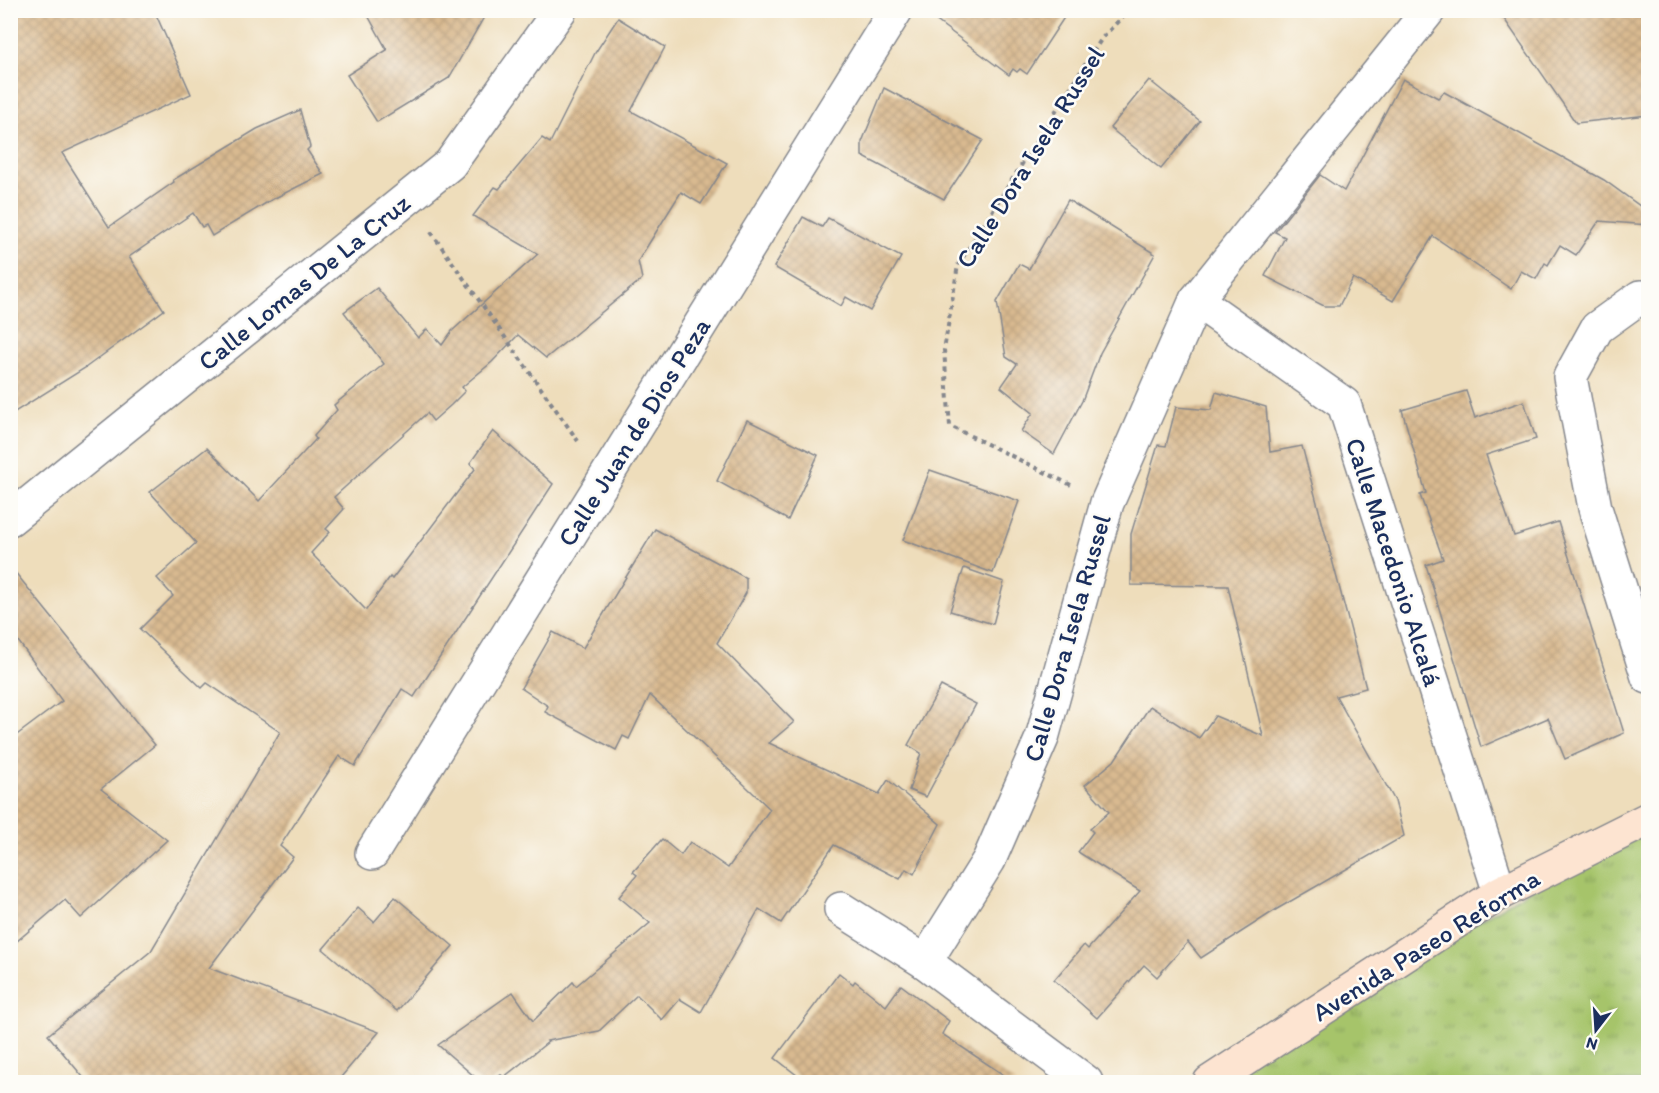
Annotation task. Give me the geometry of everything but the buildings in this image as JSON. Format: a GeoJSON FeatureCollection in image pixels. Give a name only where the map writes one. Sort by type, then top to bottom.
{"type":"FeatureCollection","features":[{"type":"Feature","properties":{"kind":"main road","name":"Avenida Paseo Reforma"},"geometry":{"type":"LineString","coordinates":[[1210,1083],[1500,893],[1648,819]]}},
{"type":"Feature","properties":{"kind":"street","name":"Calle Lomas De La Cruz"},"geometry":{"type":"LineString","coordinates":[[10,519],[450,164],[560,10]]}},
{"type":"Feature","properties":{"kind":"street","name":"Calle Juan de Dios Peza"},"geometry":{"type":"LineString","coordinates":[[372,853],[896,10]]}},
{"type":"Feature","properties":{"kind":"street","name":"Calle Dora Isela Russel"},"geometry":{"type":"LineString","coordinates":[[925,963],[989,860],[1042,738],[1107,502],[1196,300],[1429,10]]}},
{"type":"Feature","properties":{"kind":"street"},"geometry":{"type":"LineString","coordinates":[[1648,297],[1640,297],[1597,327],[1570,377],[1595,508],[1648,677]]}},
{"type":"Feature","properties":{"kind":"street","name":"Calle Macedonio Alcalá"},"geometry":{"type":"LineString","coordinates":[[1196,300],[1344,404],[1500,893]]}},
{"type":"Feature","properties":{"kind":"street"},"geometry":{"type":"LineString","coordinates":[[841,909],[925,963],[1086,1083]]}},
{"type":"Feature","properties":{"kind":"path","name":"Calle Dora Isela Russel"},"geometry":{"type":"LineString","coordinates":[[1107,502],[950,426],[944,350],[958,265],[1102,38],[1128,10]]}},
{"type":"Feature","properties":{"kind":"path"},"geometry":{"type":"LineString","coordinates":[[407,198],[604,479]]}},
{"type":"Feature","properties":{"kind":"green space"},"geometry":{"type":"Polygon","coordinates":[[[1648,819],[1648,1082],[1210,1082],[1648,819]]]}}]}
